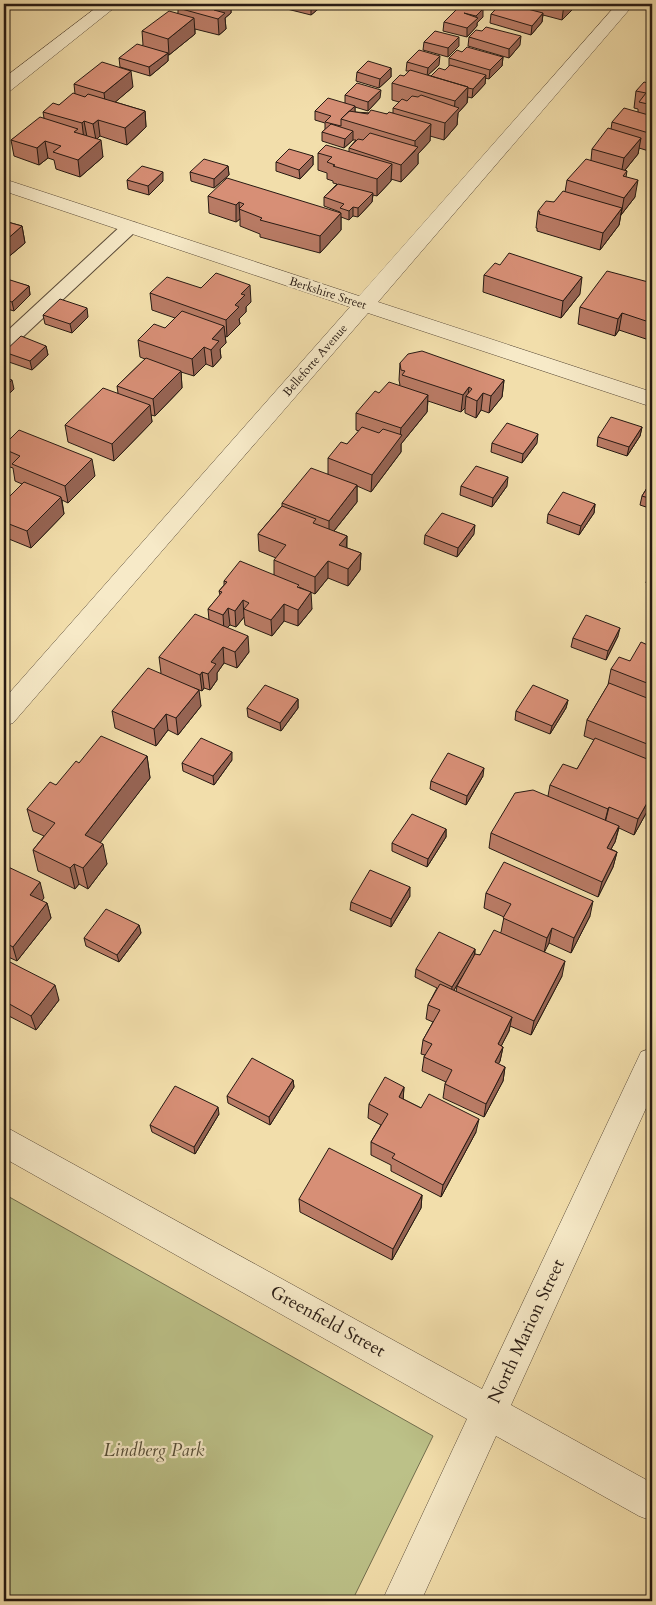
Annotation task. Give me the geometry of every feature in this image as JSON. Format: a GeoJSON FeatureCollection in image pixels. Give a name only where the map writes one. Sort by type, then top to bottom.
{"type":"FeatureCollection","features":[{"type":"Feature","properties":{"kind":"street"},"geometry":{"type":"LineString","coordinates":[[4,87],[111,4]]}},
{"type":"Feature","properties":{"kind":"street","name":"Belleforte Avenue"},"geometry":{"type":"LineString","coordinates":[[4,716],[626,4]]}},
{"type":"Feature","properties":{"kind":"street","name":"Berkshire Street"},"geometry":{"type":"LineString","coordinates":[[4,185],[652,400]]}},
{"type":"Feature","properties":{"kind":"street","name":"North Marion Street"},"geometry":{"type":"LineString","coordinates":[[401,1601],[652,1062]]}},
{"type":"Feature","properties":{"kind":"street","name":"Greenfield Street"},"geometry":{"type":"LineString","coordinates":[[4,1141],[652,1502]]}},
{"type":"Feature","properties":{"kind":"lane"},"geometry":{"type":"LineString","coordinates":[[4,344],[130,227]]}},
{"type":"Feature","properties":{"kind":"green space","name":"Lindberg Park"},"geometry":{"type":"Polygon","coordinates":[[[4,1194],[433,1436],[352,1601],[4,1601],[4,1194]]]}},
{"type":"Feature","properties":{"kind":"building"},"geometry":{"type":"Polygon","coordinates":[[[183,4],[222,4],[214,10],[225,13],[218,19],[178,8],[183,4]]]}},
{"type":"Feature","properties":{"kind":"building"},"geometry":{"type":"Polygon","coordinates":[[[462,4],[483,9],[476,16],[464,13],[478,18],[467,28],[444,22],[462,4]]]}},
{"type":"Feature","properties":{"kind":"building"},"geometry":{"type":"Polygon","coordinates":[[[508,4],[543,13],[532,26],[491,14],[498,7],[504,8],[508,4]]]}},
{"type":"Feature","properties":{"kind":"building"},"geometry":{"type":"Polygon","coordinates":[[[169,11],[194,18],[168,39],[142,31],[169,11]]]}},
{"type":"Feature","properties":{"kind":"building"},"geometry":{"type":"Polygon","coordinates":[[[486,27],[521,36],[509,49],[469,37],[476,30],[482,31],[486,27]]]}},
{"type":"Feature","properties":{"kind":"building"},"geometry":{"type":"Polygon","coordinates":[[[435,31],[459,37],[448,48],[424,42],[435,31]]]}},
{"type":"Feature","properties":{"kind":"building"},"geometry":{"type":"Polygon","coordinates":[[[137,44],[168,53],[149,67],[119,58],[137,44]]]}},
{"type":"Feature","properties":{"kind":"building"},"geometry":{"type":"Polygon","coordinates":[[[467,47],[503,57],[490,70],[449,58],[457,50],[462,52],[467,47]]]}},
{"type":"Feature","properties":{"kind":"building"},"geometry":{"type":"Polygon","coordinates":[[[419,50],[440,56],[428,68],[407,62],[419,50]]]}},
{"type":"Feature","properties":{"kind":"building"},"geometry":{"type":"Polygon","coordinates":[[[368,61],[391,68],[380,79],[357,72],[368,61]]]}},
{"type":"Feature","properties":{"kind":"building"},"geometry":{"type":"Polygon","coordinates":[[[102,62],[131,71],[104,93],[74,84],[102,62]]]}},
{"type":"Feature","properties":{"kind":"building"},"geometry":{"type":"Polygon","coordinates":[[[450,65],[486,75],[473,89],[431,76],[439,68],[445,70],[450,65]]]}},
{"type":"Feature","properties":{"kind":"building"},"geometry":{"type":"Polygon","coordinates":[[[410,70],[468,87],[455,101],[392,83],[400,75],[404,76],[410,70]]]}},
{"type":"Feature","properties":{"kind":"building"},"geometry":{"type":"Polygon","coordinates":[[[644,82],[652,84],[652,105],[639,102],[646,93],[636,91],[644,82]]]}},
{"type":"Feature","properties":{"kind":"building"},"geometry":{"type":"Polygon","coordinates":[[[357,83],[381,90],[368,102],[345,95],[357,83]]]}},
{"type":"Feature","properties":{"kind":"building"},"geometry":{"type":"Polygon","coordinates":[[[73,93],[85,97],[88,94],[145,111],[125,128],[98,120],[93,124],[84,121],[82,123],[43,112],[53,103],[59,105],[73,93]]]}},
{"type":"Feature","properties":{"kind":"building"},"geometry":{"type":"Polygon","coordinates":[[[421,95],[459,108],[445,123],[393,108],[402,99],[407,101],[412,96],[418,97],[421,95]]]}},
{"type":"Feature","properties":{"kind":"building"},"geometry":{"type":"Polygon","coordinates":[[[328,98],[355,106],[341,119],[341,126],[325,122],[331,116],[315,111],[328,98]]]}},
{"type":"Feature","properties":{"kind":"building"},"geometry":{"type":"Polygon","coordinates":[[[624,108],[652,116],[652,134],[612,122],[624,108]]]}},
{"type":"Feature","properties":{"kind":"building"},"geometry":{"type":"Polygon","coordinates":[[[371,110],[387,114],[389,112],[431,124],[415,141],[341,119],[349,111],[368,114],[371,110]]]}},
{"type":"Feature","properties":{"kind":"building"},"geometry":{"type":"Polygon","coordinates":[[[40,117],[78,129],[74,132],[101,140],[78,160],[53,152],[61,146],[45,141],[37,148],[11,140],[40,117]]]}},
{"type":"Feature","properties":{"kind":"building"},"geometry":{"type":"Polygon","coordinates":[[[331,124],[353,131],[345,139],[322,132],[331,124]]]}},
{"type":"Feature","properties":{"kind":"building"},"geometry":{"type":"Polygon","coordinates":[[[608,128],[641,138],[624,158],[592,149],[608,128]]]}},
{"type":"Feature","properties":{"kind":"building"},"geometry":{"type":"Polygon","coordinates":[[[370,133],[418,147],[401,165],[349,148],[358,139],[363,140],[370,133]]]}},
{"type":"Feature","properties":{"kind":"building"},"geometry":{"type":"Polygon","coordinates":[[[326,145],[392,164],[377,179],[333,166],[335,165],[327,162],[332,157],[318,153],[326,145]]]}},
{"type":"Feature","properties":{"kind":"building"},"geometry":{"type":"Polygon","coordinates":[[[289,149],[313,156],[299,170],[276,162],[289,149]]]}},
{"type":"Feature","properties":{"kind":"building"},"geometry":{"type":"Polygon","coordinates":[[[204,159],[228,166],[214,179],[190,172],[204,159]]]}},
{"type":"Feature","properties":{"kind":"building"},"geometry":{"type":"Polygon","coordinates":[[[586,159],[627,171],[623,176],[638,180],[624,198],[567,180],[586,159]]]}},
{"type":"Feature","properties":{"kind":"building"},"geometry":{"type":"Polygon","coordinates":[[[142,166],[163,172],[148,186],[127,180],[142,166]]]}},
{"type":"Feature","properties":{"kind":"building"},"geometry":{"type":"Polygon","coordinates":[[[227,178],[341,213],[320,236],[260,220],[262,218],[239,209],[244,204],[239,202],[236,205],[208,196],[227,178]]]}},
{"type":"Feature","properties":{"kind":"building"},"geometry":{"type":"Polygon","coordinates":[[[338,184],[373,193],[358,208],[353,207],[349,211],[340,208],[344,204],[324,197],[338,184]]]}},
{"type":"Feature","properties":{"kind":"building"},"geometry":{"type":"Polygon","coordinates":[[[563,191],[622,208],[603,233],[539,214],[540,212],[538,211],[546,201],[554,202],[563,191]]]}},
{"type":"Feature","properties":{"kind":"building"},"geometry":{"type":"Polygon","coordinates":[[[4,221],[22,226],[4,242],[4,221]]]}},
{"type":"Feature","properties":{"kind":"building"},"geometry":{"type":"Polygon","coordinates":[[[509,253],[582,277],[563,301],[484,275],[495,263],[500,265],[509,253]]]}},
{"type":"Feature","properties":{"kind":"building"},"geometry":{"type":"Polygon","coordinates":[[[607,271],[652,283],[652,323],[622,313],[618,319],[580,307],[607,271]]]}},
{"type":"Feature","properties":{"kind":"building"},"geometry":{"type":"Polygon","coordinates":[[[216,273],[250,285],[241,294],[245,295],[235,305],[239,307],[226,320],[150,293],[167,277],[201,288],[216,273]]]}},
{"type":"Feature","properties":{"kind":"building"},"geometry":{"type":"Polygon","coordinates":[[[4,278],[29,286],[12,302],[4,299],[4,278]]]}},
{"type":"Feature","properties":{"kind":"building"},"geometry":{"type":"Polygon","coordinates":[[[60,299],[87,308],[70,324],[43,315],[60,299]]]}},
{"type":"Feature","properties":{"kind":"building"},"geometry":{"type":"Polygon","coordinates":[[[182,311],[224,326],[212,339],[219,341],[211,350],[204,347],[192,359],[138,340],[154,324],[165,328],[182,311]]]}},
{"type":"Feature","properties":{"kind":"building"},"geometry":{"type":"Polygon","coordinates":[[[21,336],[46,346],[30,361],[4,352],[21,336]]]}},
{"type":"Feature","properties":{"kind":"building"},"geometry":{"type":"Polygon","coordinates":[[[422,351],[504,380],[491,396],[483,393],[477,401],[466,396],[472,389],[469,387],[463,395],[402,375],[405,371],[401,370],[400,363],[408,354],[422,351]]]}},
{"type":"Feature","properties":{"kind":"building"},"geometry":{"type":"Polygon","coordinates":[[[146,358],[181,371],[153,399],[117,386],[146,358]]]}},
{"type":"Feature","properties":{"kind":"building"},"geometry":{"type":"Polygon","coordinates":[[[4,377],[12,380],[4,388],[4,377]]]}},
{"type":"Feature","properties":{"kind":"building"},"geometry":{"type":"Polygon","coordinates":[[[389,382],[428,395],[401,428],[356,413],[375,391],[379,393],[389,382]]]}},
{"type":"Feature","properties":{"kind":"building"},"geometry":{"type":"Polygon","coordinates":[[[103,388],[150,405],[112,444],[65,425],[103,388]]]}},
{"type":"Feature","properties":{"kind":"building"},"geometry":{"type":"Polygon","coordinates":[[[611,417],[642,427],[629,447],[598,437],[611,417]]]}},
{"type":"Feature","properties":{"kind":"building"},"geometry":{"type":"Polygon","coordinates":[[[507,423],[538,434],[523,454],[492,443],[507,423]]]}},
{"type":"Feature","properties":{"kind":"building"},"geometry":{"type":"Polygon","coordinates":[[[362,427],[379,433],[383,429],[402,435],[372,475],[328,458],[341,442],[347,444],[362,427]]]}},
{"type":"Feature","properties":{"kind":"building"},"geometry":{"type":"Polygon","coordinates":[[[19,430],[92,459],[65,486],[12,464],[20,456],[4,449],[4,445],[19,430]]]}},
{"type":"Feature","properties":{"kind":"building"},"geometry":{"type":"Polygon","coordinates":[[[476,466],[508,477],[493,498],[461,486],[476,466]]]}},
{"type":"Feature","properties":{"kind":"building"},"geometry":{"type":"Polygon","coordinates":[[[311,468],[357,485],[329,521],[282,503],[311,468]]]}},
{"type":"Feature","properties":{"kind":"building"},"geometry":{"type":"Polygon","coordinates":[[[652,480],[652,499],[642,496],[652,480]]]}},
{"type":"Feature","properties":{"kind":"building"},"geometry":{"type":"Polygon","coordinates":[[[24,482],[61,497],[27,531],[4,522],[4,499],[6,500],[24,482]]]}},
{"type":"Feature","properties":{"kind":"building"},"geometry":{"type":"Polygon","coordinates":[[[563,492],[595,504],[581,526],[548,514],[563,492]]]}},
{"type":"Feature","properties":{"kind":"building"},"geometry":{"type":"Polygon","coordinates":[[[282,506],[316,519],[313,523],[347,536],[339,545],[361,553],[348,569],[328,561],[315,577],[274,560],[286,545],[258,534],[282,506]]]}},
{"type":"Feature","properties":{"kind":"building"},"geometry":{"type":"Polygon","coordinates":[[[442,513],[475,525],[458,548],[425,535],[442,513]]]}},
{"type":"Feature","properties":{"kind":"building"},"geometry":{"type":"Polygon","coordinates":[[[240,561],[299,585],[297,587],[311,592],[298,610],[284,604],[271,620],[244,609],[249,603],[243,600],[235,611],[228,608],[223,615],[208,609],[222,592],[219,591],[227,582],[224,581],[240,561]]]}},
{"type":"Feature","properties":{"kind":"building"},"geometry":{"type":"Polygon","coordinates":[[[195,614],[248,636],[235,652],[223,647],[211,662],[216,664],[208,674],[202,672],[200,675],[159,657],[195,614]]]}},
{"type":"Feature","properties":{"kind":"building"},"geometry":{"type":"Polygon","coordinates":[[[586,615],[620,628],[608,651],[573,638],[586,615]]]}},
{"type":"Feature","properties":{"kind":"building"},"geometry":{"type":"Polygon","coordinates":[[[641,642],[652,647],[652,685],[611,669],[619,657],[630,661],[641,642]]]}},
{"type":"Feature","properties":{"kind":"building"},"geometry":{"type":"Polygon","coordinates":[[[148,668],[199,690],[176,718],[166,714],[154,729],[112,711],[148,668]]]}},
{"type":"Feature","properties":{"kind":"building"},"geometry":{"type":"Polygon","coordinates":[[[609,683],[652,700],[652,746],[587,720],[609,683]]]}},
{"type":"Feature","properties":{"kind":"building"},"geometry":{"type":"Polygon","coordinates":[[[265,685],[298,699],[280,723],[247,708],[265,685]]]}},
{"type":"Feature","properties":{"kind":"building"},"geometry":{"type":"Polygon","coordinates":[[[533,685],[568,700],[552,726],[516,711],[533,685]]]}},
{"type":"Feature","properties":{"kind":"building"},"geometry":{"type":"Polygon","coordinates":[[[101,736],[147,756],[85,835],[103,844],[83,868],[74,864],[70,868],[33,850],[55,823],[27,809],[50,782],[56,785],[76,761],[79,763],[101,736]]]}},
{"type":"Feature","properties":{"kind":"building"},"geometry":{"type":"Polygon","coordinates":[[[201,738],[232,752],[213,776],[182,763],[201,738]]]}},
{"type":"Feature","properties":{"kind":"building"},"geometry":{"type":"Polygon","coordinates":[[[595,738],[652,761],[652,781],[648,789],[652,791],[652,794],[638,819],[550,785],[563,764],[577,769],[595,738]]]}},
{"type":"Feature","properties":{"kind":"building"},"geometry":{"type":"Polygon","coordinates":[[[448,753],[484,768],[467,796],[431,781],[448,753]]]}},
{"type":"Feature","properties":{"kind":"building"},"geometry":{"type":"Polygon","coordinates":[[[533,790],[619,826],[607,848],[617,852],[602,882],[491,833],[515,793],[533,790]]]}},
{"type":"Feature","properties":{"kind":"building"},"geometry":{"type":"Polygon","coordinates":[[[412,814],[446,829],[428,859],[392,843],[412,814]]]}},
{"type":"Feature","properties":{"kind":"building"},"geometry":{"type":"Polygon","coordinates":[[[504,862],[593,901],[574,938],[552,928],[547,938],[503,918],[511,904],[486,893],[504,862]]]}},
{"type":"Feature","properties":{"kind":"building"},"geometry":{"type":"Polygon","coordinates":[[[4,865],[40,882],[30,895],[47,903],[13,947],[4,942],[4,865]]]}},
{"type":"Feature","properties":{"kind":"building"},"geometry":{"type":"Polygon","coordinates":[[[370,870],[410,887],[391,919],[351,902],[370,870]]]}},
{"type":"Feature","properties":{"kind":"building"},"geometry":{"type":"Polygon","coordinates":[[[106,909],[139,925],[117,955],[84,938],[106,909]]]}},
{"type":"Feature","properties":{"kind":"building"},"geometry":{"type":"Polygon","coordinates":[[[494,930],[565,961],[534,1021],[457,986],[475,954],[480,955],[494,930]]]}},
{"type":"Feature","properties":{"kind":"building"},"geometry":{"type":"Polygon","coordinates":[[[439,932],[475,949],[452,987],[416,969],[439,932]]]}},
{"type":"Feature","properties":{"kind":"building"},"geometry":{"type":"Polygon","coordinates":[[[4,959],[55,985],[31,1016],[4,1001],[4,959]]]}},
{"type":"Feature","properties":{"kind":"building"},"geometry":{"type":"Polygon","coordinates":[[[440,984],[512,1017],[498,1044],[503,1047],[495,1062],[505,1067],[486,1104],[445,1084],[452,1070],[424,1057],[432,1044],[423,1040],[440,1010],[428,1005],[440,984]]]}},
{"type":"Feature","properties":{"kind":"building"},"geometry":{"type":"Polygon","coordinates":[[[252,1058],[293,1080],[269,1117],[227,1096],[252,1058]]]}},
{"type":"Feature","properties":{"kind":"building"},"geometry":{"type":"Polygon","coordinates":[[[385,1077],[404,1087],[399,1097],[421,1108],[429,1094],[479,1119],[443,1185],[392,1158],[395,1154],[371,1142],[388,1114],[369,1104],[385,1077]]]}},
{"type":"Feature","properties":{"kind":"building"},"geometry":{"type":"Polygon","coordinates":[[[175,1086],[218,1107],[194,1147],[150,1125],[175,1086]]]}},
{"type":"Feature","properties":{"kind":"building"},"geometry":{"type":"Polygon","coordinates":[[[329,1148],[422,1195],[393,1249],[299,1199],[329,1148]]]}}]}
